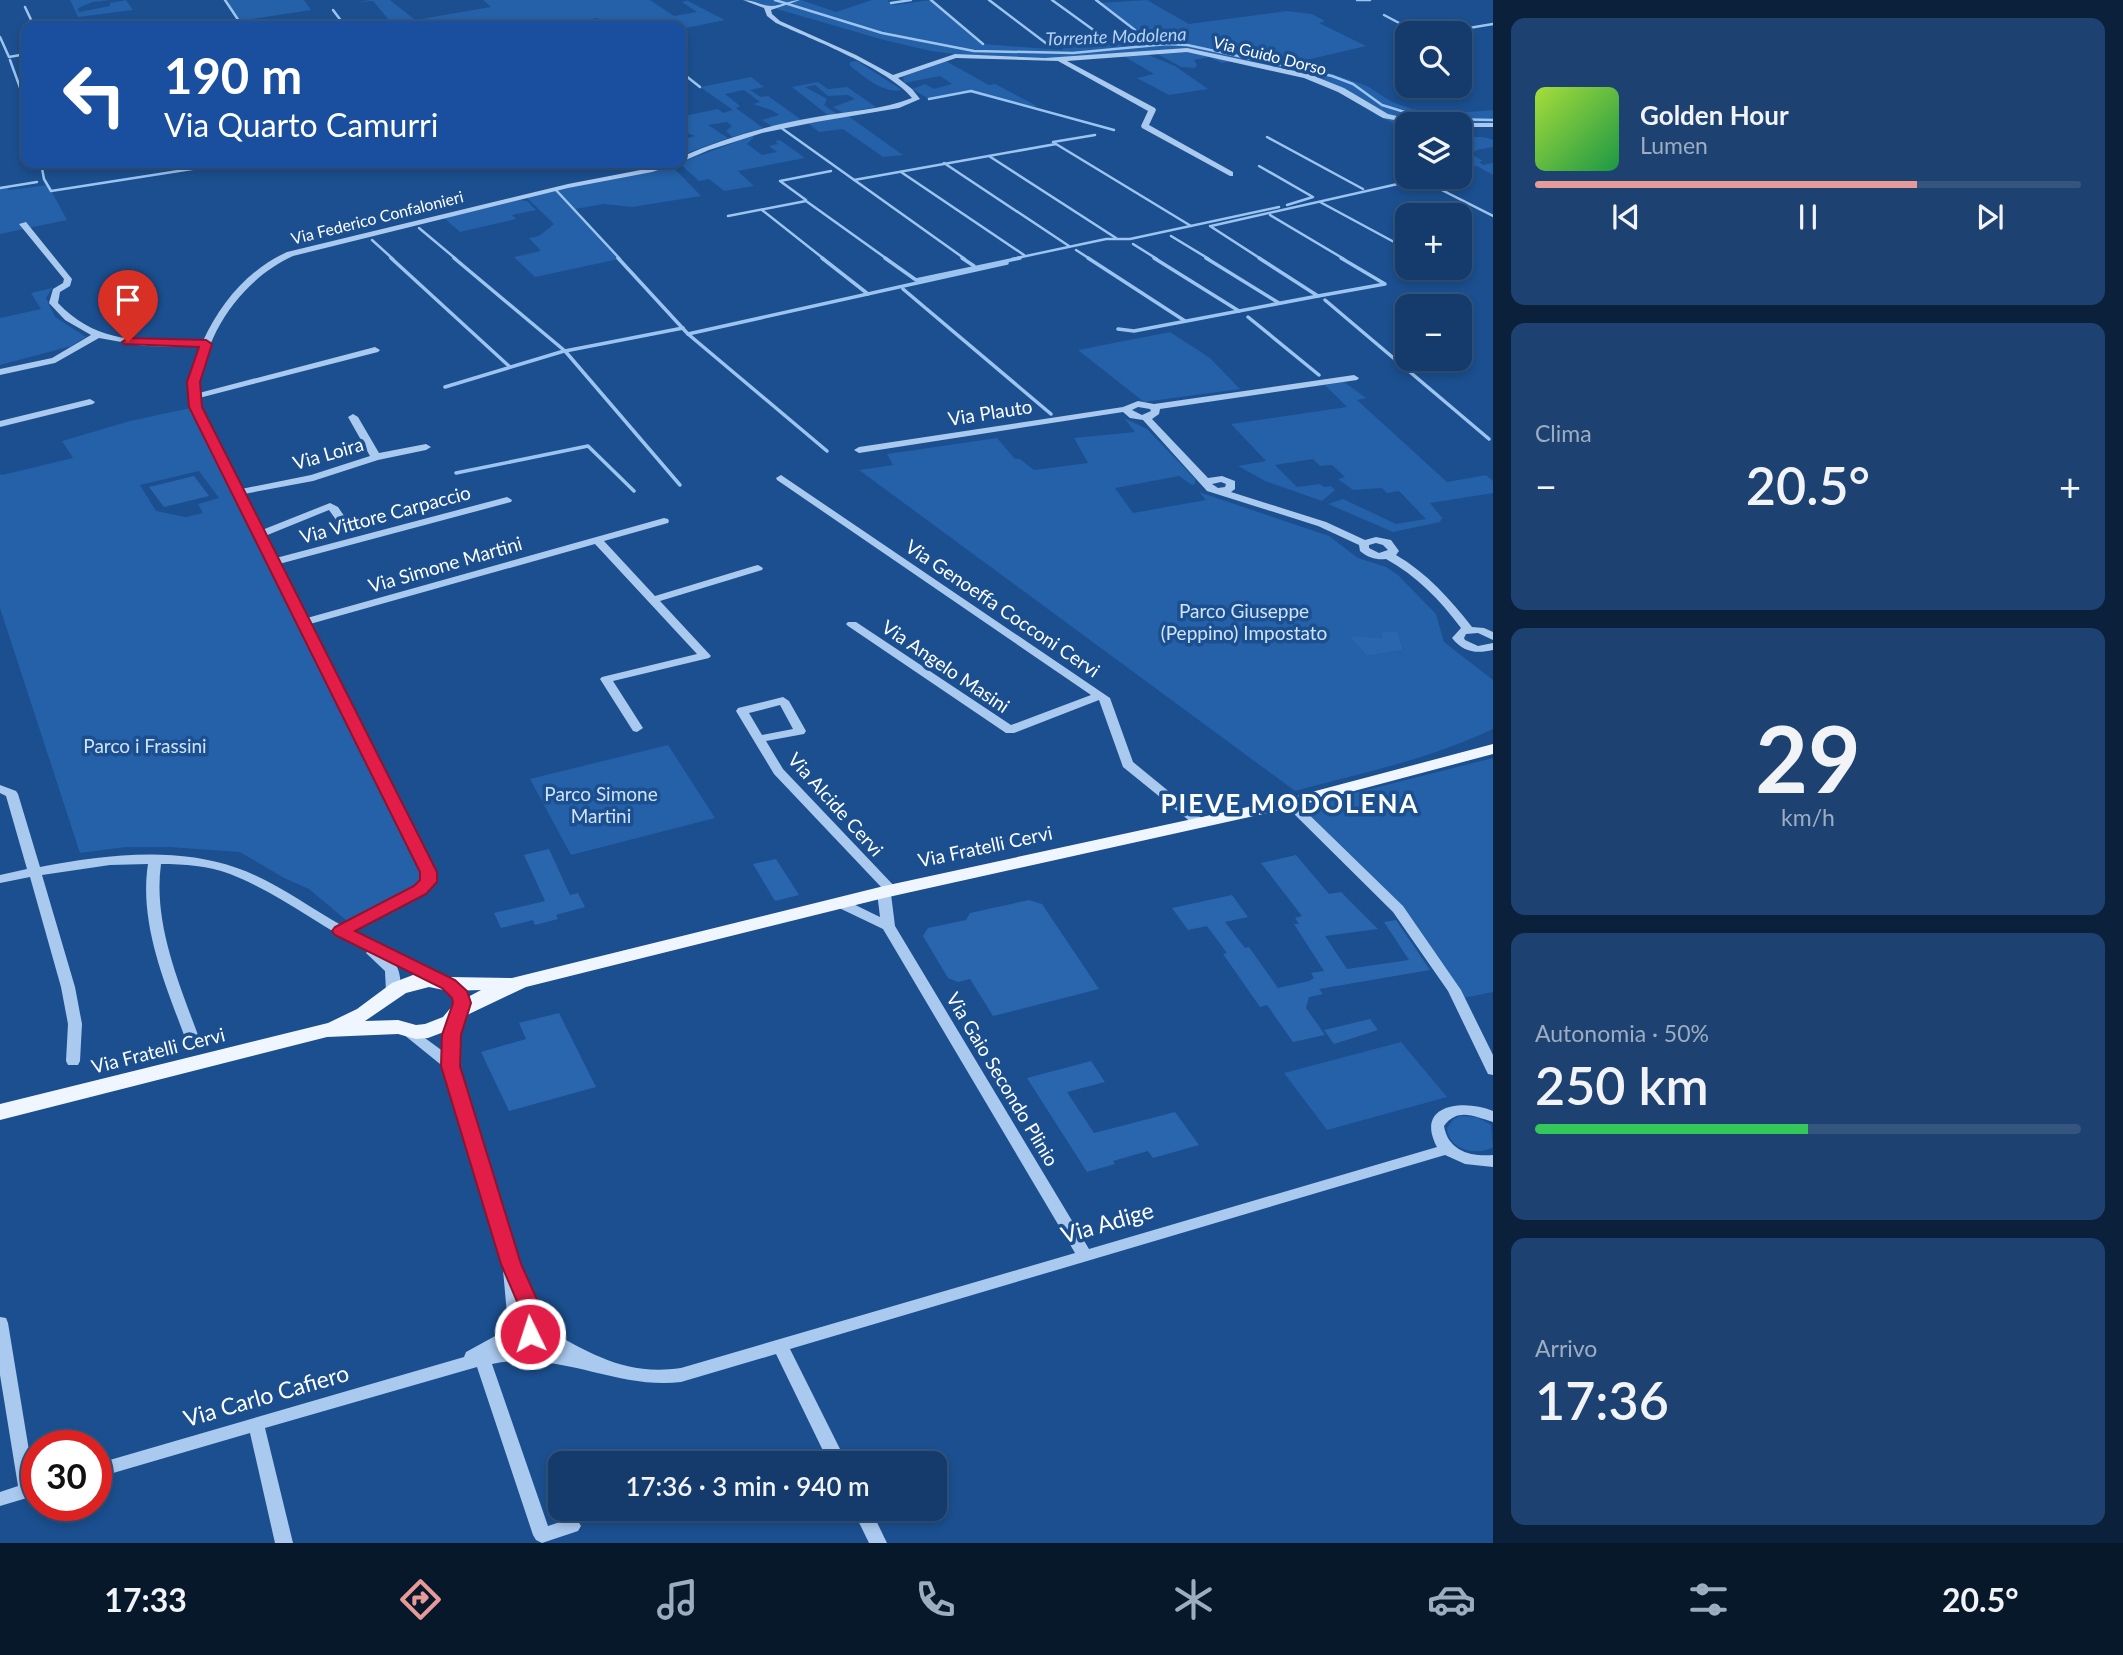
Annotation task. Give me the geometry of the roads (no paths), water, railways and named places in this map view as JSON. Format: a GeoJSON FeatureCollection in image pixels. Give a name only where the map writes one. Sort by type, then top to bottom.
{"type":"FeatureCollection","features":[{"type":"Feature","properties":{"kind":"main road","name":"Via Fratelli Cervi"},"geometry":{"type":"LineString","coordinates":[[1461,758],[1493,741]]}},
{"type":"Feature","properties":{"kind":"main road","name":"Via Fratelli Cervi"},"geometry":{"type":"LineString","coordinates":[[327,1030],[401,1028],[428,1031],[440,1028],[488,995],[520,982],[888,891],[1290,803],[1493,749]]}},
{"type":"Feature","properties":{"kind":"main road","name":"Via Fratelli Cervi"},"geometry":{"type":"LineString","coordinates":[[0,1112],[327,1030],[364,1014],[413,982],[520,982]]}},
{"type":"Feature","properties":{"kind":"main road"},"geometry":{"type":"LineString","coordinates":[[443,982],[461,995],[459,1013]]}},
{"type":"Feature","properties":{"kind":"main road"},"geometry":{"type":"LineString","coordinates":[[392,994],[387,1002],[387,1016],[401,1028]]}},
{"type":"Feature","properties":{"kind":"street"},"geometry":{"type":"LineString","coordinates":[[746,0],[773,8],[795,0]]}},
{"type":"Feature","properties":{"kind":"street"},"geometry":{"type":"LineString","coordinates":[[686,158],[716,145],[771,129],[900,106],[914,101],[914,94],[892,78],[778,22],[769,15],[773,8]]}},
{"type":"Feature","properties":{"kind":"street","name":"Via Guido Dorso"},"geometry":{"type":"LineString","coordinates":[[892,78],[955,56],[1060,60],[1173,50],[1213,54],[1306,76],[1341,90],[1386,117],[1395,118]]}},
{"type":"Feature","properties":{"kind":"street"},"geometry":{"type":"LineString","coordinates":[[1060,60],[1152,110],[1145,126],[1230,174]]}},
{"type":"Feature","properties":{"kind":"street"},"geometry":{"type":"LineString","coordinates":[[1472,125],[1493,125]]}},
{"type":"Feature","properties":{"kind":"street","name":"Via Federico Confalonieri"},"geometry":{"type":"LineString","coordinates":[[193,397],[196,369],[206,344],[249,280],[267,266],[290,254],[568,186],[659,168]]}},
{"type":"Feature","properties":{"kind":"street"},"geometry":{"type":"LineString","coordinates":[[23,224],[68,279],[67,284],[56,291],[53,303],[64,317],[79,328],[128,342],[206,344]]}},
{"type":"Feature","properties":{"kind":"street"},"geometry":{"type":"LineString","coordinates":[[0,372],[54,360],[98,335]]}},
{"type":"Feature","properties":{"kind":"street"},"geometry":{"type":"LineString","coordinates":[[341,931],[420,890],[428,882],[429,872],[213,444],[193,397],[375,350]]}},
{"type":"Feature","properties":{"kind":"street","name":"Via Plauto"},"geometry":{"type":"LineString","coordinates":[[859,450],[1127,409],[1138,404],[1154,407],[1354,377]]}},
{"type":"Feature","properties":{"kind":"street"},"geometry":{"type":"LineString","coordinates":[[0,424],[90,402]]}},
{"type":"Feature","properties":{"kind":"street"},"geometry":{"type":"LineString","coordinates":[[1145,418],[1154,414],[1154,407]]}},
{"type":"Feature","properties":{"kind":"street"},"geometry":{"type":"LineString","coordinates":[[1127,409],[1131,415],[1145,418],[1186,461],[1212,481],[1228,481],[1267,506]]}},
{"type":"Feature","properties":{"kind":"street"},"geometry":{"type":"LineString","coordinates":[[352,417],[376,457]]}},
{"type":"Feature","properties":{"kind":"street","name":"Via Loira"},"geometry":{"type":"LineString","coordinates":[[239,492],[313,478],[376,457],[426,447]]}},
{"type":"Feature","properties":{"kind":"street","name":"Via Genoeffa Cocconi Cervi"},"geometry":{"type":"LineString","coordinates":[[781,478],[1106,700],[1127,764],[1201,824]]}},
{"type":"Feature","properties":{"kind":"street"},"geometry":{"type":"LineString","coordinates":[[1212,481],[1211,489],[1348,534],[1364,543],[1364,549],[1369,554],[1388,555],[1402,563],[1452,607],[1468,630]]}},
{"type":"Feature","properties":{"kind":"street"},"geometry":{"type":"LineString","coordinates":[[1219,491],[1230,489],[1232,485]]}},
{"type":"Feature","properties":{"kind":"street","name":"Via Vittore Carpaccio"},"geometry":{"type":"LineString","coordinates":[[273,562],[507,500]]}},
{"type":"Feature","properties":{"kind":"street"},"geometry":{"type":"LineString","coordinates":[[259,535],[330,506],[348,529]]}},
{"type":"Feature","properties":{"kind":"street","name":"Via Simone Martini"},"geometry":{"type":"LineString","coordinates":[[303,622],[664,521]]}},
{"type":"Feature","properties":{"kind":"street"},"geometry":{"type":"LineString","coordinates":[[597,540],[705,656],[606,679],[637,728]]}},
{"type":"Feature","properties":{"kind":"street"},"geometry":{"type":"LineString","coordinates":[[653,600],[758,568]]}},
{"type":"Feature","properties":{"kind":"street","name":"Via Angelo Masini"},"geometry":{"type":"LineString","coordinates":[[852,624],[1010,730],[1100,696]]}},
{"type":"Feature","properties":{"kind":"street"},"geometry":{"type":"LineString","coordinates":[[1493,637],[1480,631],[1468,630],[1459,635],[1461,642],[1472,648],[1488,648],[1493,660]]}},
{"type":"Feature","properties":{"kind":"street","name":"Via Alcide Cervi"},"geometry":{"type":"LineString","coordinates":[[758,739],[778,771],[888,891]]}},
{"type":"Feature","properties":{"kind":"street"},"geometry":{"type":"LineString","coordinates":[[0,789],[12,794],[68,987],[75,1024],[74,1061]]}},
{"type":"Feature","properties":{"kind":"street"},"geometry":{"type":"LineString","coordinates":[[1290,803],[1398,909],[1454,990],[1493,1070]]}},
{"type":"Feature","properties":{"kind":"street"},"geometry":{"type":"LineString","coordinates":[[155,861],[152,874],[152,911],[191,1035]]}},
{"type":"Feature","properties":{"kind":"street"},"geometry":{"type":"LineString","coordinates":[[0,879],[92,862],[155,861],[203,864],[235,872],[356,940],[443,982]]}},
{"type":"Feature","properties":{"kind":"street","name":"Via Gaio Secondo Plinio"},"geometry":{"type":"LineString","coordinates":[[888,891],[888,926],[1084,1254]]}},
{"type":"Feature","properties":{"kind":"street"},"geometry":{"type":"LineString","coordinates":[[840,903],[888,926]]}},
{"type":"Feature","properties":{"kind":"street"},"geometry":{"type":"LineString","coordinates":[[356,940],[392,969],[392,994]]}},
{"type":"Feature","properties":{"kind":"street","name":"Via Carlo Cafiero"},"geometry":{"type":"LineString","coordinates":[[112,1466],[450,1367],[505,1354],[524,1342],[534,1323],[524,1290],[511,1264],[451,1066],[452,1035],[459,1013]]}},
{"type":"Feature","properties":{"kind":"street"},"geometry":{"type":"LineString","coordinates":[[401,1028],[429,1045],[451,1066]]}},
{"type":"Feature","properties":{"kind":"street"},"geometry":{"type":"LineString","coordinates":[[1490,1112],[1464,1109],[1446,1114],[1440,1119],[1437,1133],[1447,1149],[1467,1160],[1493,1161]]}},
{"type":"Feature","properties":{"kind":"street","name":"Via Adige"},"geometry":{"type":"LineString","coordinates":[[505,1354],[542,1355],[594,1364],[641,1378],[662,1379],[781,1348],[1084,1254],[1447,1149]]}},
{"type":"Feature","properties":{"kind":"street","name":"Via Carlo Cafiero"},"geometry":{"type":"LineString","coordinates":[[450,1367],[502,1343],[511,1335],[516,1322],[511,1264]]}},
{"type":"Feature","properties":{"kind":"street"},"geometry":{"type":"LineString","coordinates":[[0,1323],[21,1432]]}},
{"type":"Feature","properties":{"kind":"street","name":"Via Adige"},"geometry":{"type":"LineString","coordinates":[[534,1323],[540,1334],[594,1364]]}},
{"type":"Feature","properties":{"kind":"street"},"geometry":{"type":"LineString","coordinates":[[781,1348],[832,1451]]}},
{"type":"Feature","properties":{"kind":"street"},"geometry":{"type":"LineString","coordinates":[[483,1360],[542,1535],[572,1526]]}},
{"type":"Feature","properties":{"kind":"street"},"geometry":{"type":"LineString","coordinates":[[256,1424],[284,1543]]}},
{"type":"Feature","properties":{"kind":"street"},"geometry":{"type":"LineString","coordinates":[[0,1499],[21,1492]]}},
{"type":"Feature","properties":{"kind":"street"},"geometry":{"type":"LineString","coordinates":[[867,1521],[878,1543]]}},
{"type":"Feature","properties":{"kind":"waterway"},"geometry":{"type":"LineString","coordinates":[[225,0],[239,21]]}},
{"type":"Feature","properties":{"kind":"waterway","name":"Torrente Modolena"},"geometry":{"type":"LineString","coordinates":[[775,0],[882,33],[974,51],[1073,53],[1167,44],[1187,45],[1332,76],[1353,84],[1382,105],[1408,113],[1445,119],[1493,120]]}},
{"type":"Feature","properties":{"kind":"waterway"},"geometry":{"type":"LineString","coordinates":[[891,3],[911,0]]}},
{"type":"Feature","properties":{"kind":"waterway"},"geometry":{"type":"LineString","coordinates":[[931,0],[983,44]]}},
{"type":"Feature","properties":{"kind":"waterway"},"geometry":{"type":"LineString","coordinates":[[989,0],[1051,47]]}},
{"type":"Feature","properties":{"kind":"waterway"},"geometry":{"type":"LineString","coordinates":[[1052,0],[1099,34]]}},
{"type":"Feature","properties":{"kind":"waterway"},"geometry":{"type":"LineString","coordinates":[[1096,0],[1135,30]]}},
{"type":"Feature","properties":{"kind":"waterway"},"geometry":{"type":"LineString","coordinates":[[1357,0],[1370,0]]}},
{"type":"Feature","properties":{"kind":"waterway"},"geometry":{"type":"LineString","coordinates":[[25,7],[32,21]]}},
{"type":"Feature","properties":{"kind":"waterway"},"geometry":{"type":"LineString","coordinates":[[333,10],[341,21]]}},
{"type":"Feature","properties":{"kind":"waterway"},"geometry":{"type":"LineString","coordinates":[[1384,15],[1395,21]]}},
{"type":"Feature","properties":{"kind":"waterway"},"geometry":{"type":"LineString","coordinates":[[1472,28],[1493,24]]}},
{"type":"Feature","properties":{"kind":"waterway"},"geometry":{"type":"LineString","coordinates":[[0,37],[9,57],[21,55]]}},
{"type":"Feature","properties":{"kind":"waterway"},"geometry":{"type":"LineString","coordinates":[[10,60],[21,90]]}},
{"type":"Feature","properties":{"kind":"waterway"},"geometry":{"type":"LineString","coordinates":[[686,76],[700,87]]}},
{"type":"Feature","properties":{"kind":"waterway"},"geometry":{"type":"LineString","coordinates":[[929,99],[971,91],[1114,130]]}},
{"type":"Feature","properties":{"kind":"waterway"},"geometry":{"type":"LineString","coordinates":[[780,127],[854,180]]}},
{"type":"Feature","properties":{"kind":"waterway"},"geometry":{"type":"LineString","coordinates":[[1053,142],[1095,135]]}},
{"type":"Feature","properties":{"kind":"waterway"},"geometry":{"type":"LineString","coordinates":[[1267,137],[1363,189]]}},
{"type":"Feature","properties":{"kind":"waterway"},"geometry":{"type":"LineString","coordinates":[[945,164],[1056,144],[1191,226]]}},
{"type":"Feature","properties":{"kind":"waterway"},"geometry":{"type":"LineString","coordinates":[[989,156],[1116,238]]}},
{"type":"Feature","properties":{"kind":"waterway"},"geometry":{"type":"LineString","coordinates":[[854,180],[945,164]]}},
{"type":"Feature","properties":{"kind":"waterway"},"geometry":{"type":"LineString","coordinates":[[945,164],[1069,246]]}},
{"type":"Feature","properties":{"kind":"waterway"},"geometry":{"type":"LineString","coordinates":[[1259,166],[1313,197],[1287,205]]}},
{"type":"Feature","properties":{"kind":"waterway"},"geometry":{"type":"LineString","coordinates":[[42,168],[44,179],[51,191],[198,168]]}},
{"type":"Feature","properties":{"kind":"waterway"},"geometry":{"type":"LineString","coordinates":[[806,200],[780,181],[831,171]]}},
{"type":"Feature","properties":{"kind":"waterway"},"geometry":{"type":"LineString","coordinates":[[901,172],[1024,255]]}},
{"type":"Feature","properties":{"kind":"waterway"},"geometry":{"type":"LineString","coordinates":[[1211,226],[1420,179],[1493,216]]}},
{"type":"Feature","properties":{"kind":"waterway"},"geometry":{"type":"LineString","coordinates":[[854,180],[965,259]]}},
{"type":"Feature","properties":{"kind":"waterway"},"geometry":{"type":"LineString","coordinates":[[0,188],[37,182]]}},
{"type":"Feature","properties":{"kind":"waterway"},"geometry":{"type":"LineString","coordinates":[[555,189],[620,259]]}},
{"type":"Feature","properties":{"kind":"waterway"},"geometry":{"type":"LineString","coordinates":[[728,216],[806,201],[887,259]]}},
{"type":"Feature","properties":{"kind":"waterway"},"geometry":{"type":"LineString","coordinates":[[1320,202],[1395,243]]}},
{"type":"Feature","properties":{"kind":"waterway"},"geometry":{"type":"LineString","coordinates":[[1191,226],[1279,207]]}},
{"type":"Feature","properties":{"kind":"waterway"},"geometry":{"type":"LineString","coordinates":[[762,210],[824,259]]}},
{"type":"Feature","properties":{"kind":"waterway"},"geometry":{"type":"LineString","coordinates":[[1270,215],[1344,259]]}},
{"type":"Feature","properties":{"kind":"waterway"},"geometry":{"type":"LineString","coordinates":[[1012,259],[1106,239],[1130,239],[1191,226]]}},
{"type":"Feature","properties":{"kind":"waterway"},"geometry":{"type":"LineString","coordinates":[[1210,226],[1261,259]]}},
{"type":"Feature","properties":{"kind":"waterway"},"geometry":{"type":"LineString","coordinates":[[419,228],[456,259]]}},
{"type":"Feature","properties":{"kind":"waterway"},"geometry":{"type":"LineString","coordinates":[[1171,236],[1209,259]]}},
{"type":"Feature","properties":{"kind":"waterway"},"geometry":{"type":"LineString","coordinates":[[372,240],[393,259]]}},
{"type":"Feature","properties":{"kind":"waterway"},"geometry":{"type":"LineString","coordinates":[[1133,244],[1157,259]]}},
{"type":"Feature","properties":{"kind":"waterway"},"geometry":{"type":"LineString","coordinates":[[1076,250],[1090,259]]}},
{"type":"Feature","properties":{"kind":"waterway"},"geometry":{"type":"LineString","coordinates":[[391,258],[510,367]]}},
{"type":"Feature","properties":{"kind":"waterway"},"geometry":{"type":"LineString","coordinates":[[454,258],[565,351]]}},
{"type":"Feature","properties":{"kind":"waterway"},"geometry":{"type":"LineString","coordinates":[[618,258],[683,328]]}},
{"type":"Feature","properties":{"kind":"waterway"},"geometry":{"type":"LineString","coordinates":[[822,258],[868,294]]}},
{"type":"Feature","properties":{"kind":"waterway"},"geometry":{"type":"LineString","coordinates":[[885,258],[916,280],[1020,258]]}},
{"type":"Feature","properties":{"kind":"waterway"},"geometry":{"type":"LineString","coordinates":[[962,258],[974,266]]}},
{"type":"Feature","properties":{"kind":"waterway"},"geometry":{"type":"LineString","coordinates":[[1088,258],[1185,321]]}},
{"type":"Feature","properties":{"kind":"waterway"},"geometry":{"type":"LineString","coordinates":[[1154,258],[1239,311]]}},
{"type":"Feature","properties":{"kind":"waterway"},"geometry":{"type":"LineString","coordinates":[[1206,258],[1279,303]]}},
{"type":"Feature","properties":{"kind":"waterway"},"geometry":{"type":"LineString","coordinates":[[1259,258],[1318,296]]}},
{"type":"Feature","properties":{"kind":"waterway"},"geometry":{"type":"LineString","coordinates":[[1318,296],[1385,284],[1341,258]]}},
{"type":"Feature","properties":{"kind":"waterway"},"geometry":{"type":"LineString","coordinates":[[868,294],[1007,263]]}},
{"type":"Feature","properties":{"kind":"waterway"},"geometry":{"type":"LineString","coordinates":[[903,289],[1051,414]]}},
{"type":"Feature","properties":{"kind":"waterway"},"geometry":{"type":"LineString","coordinates":[[688,334],[868,294]]}},
{"type":"Feature","properties":{"kind":"waterway"},"geometry":{"type":"LineString","coordinates":[[1118,329],[1134,331],[1318,296]]}},
{"type":"Feature","properties":{"kind":"waterway"},"geometry":{"type":"LineString","coordinates":[[1325,300],[1489,439]]}},
{"type":"Feature","properties":{"kind":"waterway"},"geometry":{"type":"LineString","coordinates":[[1248,317],[1319,375]]}},
{"type":"Feature","properties":{"kind":"waterway"},"geometry":{"type":"LineString","coordinates":[[565,351],[683,328]]}},
{"type":"Feature","properties":{"kind":"waterway"},"geometry":{"type":"LineString","coordinates":[[683,328],[688,334]]}},
{"type":"Feature","properties":{"kind":"waterway"},"geometry":{"type":"LineString","coordinates":[[688,334],[827,451]]}},
{"type":"Feature","properties":{"kind":"waterway"},"geometry":{"type":"LineString","coordinates":[[445,387],[564,351]]}},
{"type":"Feature","properties":{"kind":"waterway"},"geometry":{"type":"LineString","coordinates":[[565,351],[680,485]]}},
{"type":"Feature","properties":{"kind":"waterway"},"geometry":{"type":"LineString","coordinates":[[456,473],[588,446],[634,491]]}},
{"type":"Feature","properties":{"kind":"district","name":"PIEVE MODOLENA"},"geometry":{"type":"Point","coordinates":[1290,803]}},
{"type":"Feature","properties":{"kind":"park label","name":"Parco Giuseppe (Peppino) Impostato"},"geometry":{"type":"Point","coordinates":[1244,621]}},
{"type":"Feature","properties":{"kind":"park label","name":"Parco i Frassini"},"geometry":{"type":"Point","coordinates":[145,745]}},
{"type":"Feature","properties":{"kind":"park label","name":"Parco Simone Martini"},"geometry":{"type":"Point","coordinates":[601,804]}}]}
